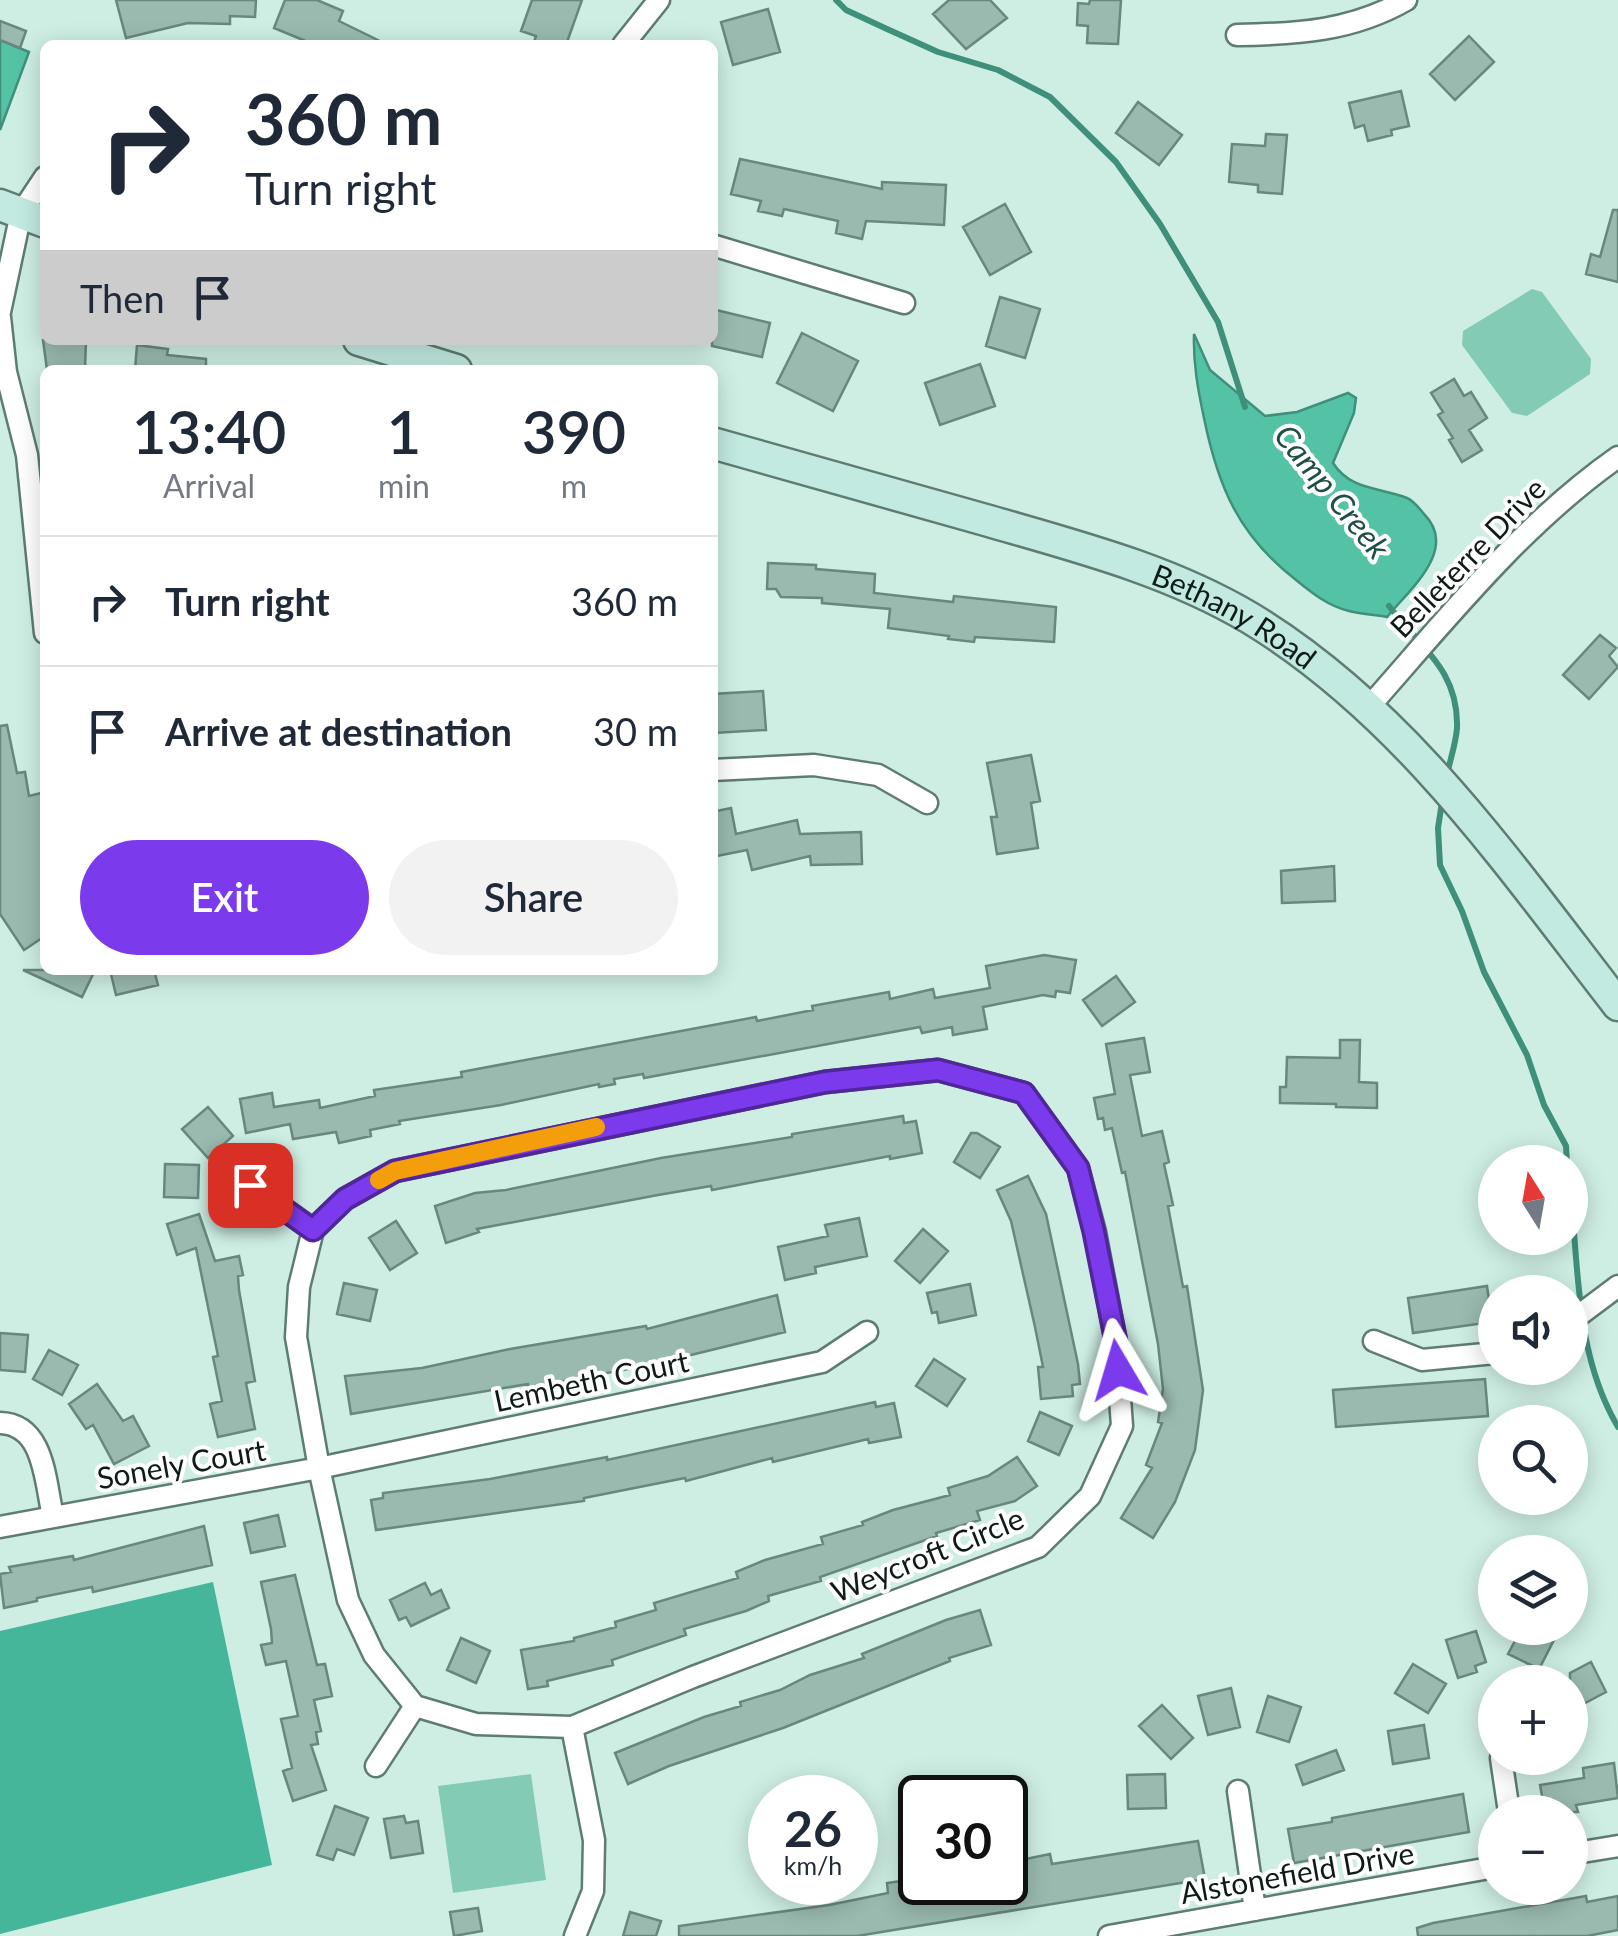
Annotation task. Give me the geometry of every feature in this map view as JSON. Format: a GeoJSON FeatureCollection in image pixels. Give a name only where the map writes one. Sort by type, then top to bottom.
{"type":"FeatureCollection","features":[{"type":"Feature","properties":{"kind":"street"},"geometry":{"type":"LineString","coordinates":[[627,40],[659,0]]}},
{"type":"Feature","properties":{"kind":"street"},"geometry":{"type":"LineString","coordinates":[[1237,36],[1330,30],[1372,17],[1406,0]]}},
{"type":"Feature","properties":{"kind":"street"},"geometry":{"type":"LineString","coordinates":[[40,185],[22,213],[0,315],[6,372],[36,454],[40,534]]}},
{"type":"Feature","properties":{"kind":"street"},"geometry":{"type":"LineString","coordinates":[[718,247],[904,303]]}},
{"type":"Feature","properties":{"kind":"street"},"geometry":{"type":"LineString","coordinates":[[375,345],[440,365]]}},
{"type":"Feature","properties":{"kind":"street","name":"Bethany Road"},"geometry":{"type":"LineString","coordinates":[[718,445],[1116,558],[1190,586],[1252,619],[1323,670],[1416,754],[1618,1004]]}},
{"type":"Feature","properties":{"kind":"street","name":"Belleterre Drive"},"geometry":{"type":"LineString","coordinates":[[1368,708],[1490,569],[1582,482],[1618,457]]}},
{"type":"Feature","properties":{"kind":"street"},"geometry":{"type":"LineString","coordinates":[[718,770],[814,765],[878,775],[927,803]]}},
{"type":"Feature","properties":{"kind":"street","name":"Weycroft Circle"},"geometry":{"type":"LineString","coordinates":[[313,1230],[345,1199],[395,1171],[825,1082],[938,1070],[1024,1093],[1078,1168],[1094,1232],[1116,1342],[1122,1426],[1090,1496],[1038,1547],[572,1727],[476,1724],[414,1706]]}},
{"type":"Feature","properties":{"kind":"street"},"geometry":{"type":"LineString","coordinates":[[250,1185],[313,1230],[299,1287],[296,1336],[348,1600],[374,1655],[414,1706],[376,1766]]}},
{"type":"Feature","properties":{"kind":"street"},"geometry":{"type":"LineString","coordinates":[[1588,1308],[1618,1286]]}},
{"type":"Feature","properties":{"kind":"street","name":"Lembeth Court"},"geometry":{"type":"LineString","coordinates":[[320,1468],[822,1362],[867,1332]]}},
{"type":"Feature","properties":{"kind":"street"},"geometry":{"type":"LineString","coordinates":[[1374,1341],[1422,1360],[1478,1354]]}},
{"type":"Feature","properties":{"kind":"street"},"geometry":{"type":"LineString","coordinates":[[0,1423],[27,1431],[37,1445],[52,1516]]}},
{"type":"Feature","properties":{"kind":"street","name":"Sonely Court"},"geometry":{"type":"LineString","coordinates":[[0,1527],[320,1468]]}},
{"type":"Feature","properties":{"kind":"street"},"geometry":{"type":"LineString","coordinates":[[572,1727],[594,1840],[593,1891],[575,1936]]}},
{"type":"Feature","properties":{"kind":"street"},"geometry":{"type":"LineString","coordinates":[[1238,1791],[1255,1910]]}},
{"type":"Feature","properties":{"kind":"street"},"geometry":{"type":"LineString","coordinates":[[1588,1851],[1618,1846]]}},
{"type":"Feature","properties":{"kind":"street","name":"Alstonefield Drive"},"geometry":{"type":"LineString","coordinates":[[1109,1936],[1478,1869]]}},
{"type":"Feature","properties":{"kind":"shaded area"},"geometry":{"type":"Polygon","coordinates":[[[1532,289],[1542,292],[1591,359],[1590,374],[1527,416],[1512,413],[1462,345],[1463,331],[1532,289]]]}},
{"type":"Feature","properties":{"kind":"shaded area"},"geometry":{"type":"Polygon","coordinates":[[[213,1582],[272,1865],[0,1934],[0,1631],[213,1582]]]}},
{"type":"Feature","properties":{"kind":"shaded area"},"geometry":{"type":"Polygon","coordinates":[[[531,1774],[546,1880],[453,1893],[438,1786],[531,1774]]]}},
{"type":"Feature","properties":{"kind":"water"},"geometry":{"type":"Polygon","coordinates":[[[0,40],[29,52],[0,130],[0,40]]]}},
{"type":"Feature","properties":{"kind":"water"},"geometry":{"type":"Polygon","coordinates":[[[1194,334],[1210,370],[1265,416],[1297,412],[1348,393],[1356,398],[1354,413],[1333,463],[1348,479],[1412,501],[1433,527],[1436,541],[1427,568],[1387,617],[1349,611],[1321,598],[1276,563],[1246,528],[1216,466],[1196,376],[1194,334]]]}},
{"type":"Feature","properties":{"kind":"building"},"geometry":{"type":"Polygon","coordinates":[[[116,0],[256,0],[255,17],[230,16],[230,24],[188,23],[126,38],[116,0]]]}},
{"type":"Feature","properties":{"kind":"building"},"geometry":{"type":"Polygon","coordinates":[[[285,0],[317,0],[343,11],[339,21],[378,40],[303,40],[274,28],[285,0]]]}},
{"type":"Feature","properties":{"kind":"building"},"geometry":{"type":"Polygon","coordinates":[[[532,0],[582,0],[568,40],[535,40],[536,36],[521,31],[532,0]]]}},
{"type":"Feature","properties":{"kind":"building"},"geometry":{"type":"Polygon","coordinates":[[[949,0],[990,0],[1007,18],[966,49],[933,14],[949,0]]]}},
{"type":"Feature","properties":{"kind":"building"},"geometry":{"type":"Polygon","coordinates":[[[1090,0],[1121,0],[1118,44],[1087,43],[1088,26],[1077,25],[1078,3],[1089,4],[1090,0]]]}},
{"type":"Feature","properties":{"kind":"building"},"geometry":{"type":"Polygon","coordinates":[[[768,9],[780,52],[733,65],[721,22],[768,9]]]}},
{"type":"Feature","properties":{"kind":"building"},"geometry":{"type":"Polygon","coordinates":[[[0,21],[26,31],[20,48],[0,40],[0,21]]]}},
{"type":"Feature","properties":{"kind":"building"},"geometry":{"type":"Polygon","coordinates":[[[1469,36],[1494,62],[1455,100],[1430,74],[1469,36]]]}},
{"type":"Feature","properties":{"kind":"building"},"geometry":{"type":"Polygon","coordinates":[[[1401,91],[1409,126],[1368,141],[1364,125],[1355,128],[1349,103],[1401,91]]]}},
{"type":"Feature","properties":{"kind":"building"},"geometry":{"type":"Polygon","coordinates":[[[1138,102],[1182,135],[1159,165],[1116,133],[1138,102]]]}},
{"type":"Feature","properties":{"kind":"building"},"geometry":{"type":"Polygon","coordinates":[[[1266,134],[1287,135],[1282,194],[1258,192],[1258,185],[1229,182],[1232,144],[1265,146],[1266,134]]]}},
{"type":"Feature","properties":{"kind":"building"},"geometry":{"type":"Polygon","coordinates":[[[740,159],[882,189],[882,182],[946,185],[944,225],[866,221],[862,239],[836,233],[838,221],[784,209],[782,216],[758,211],[761,201],[731,194],[740,159]]]}},
{"type":"Feature","properties":{"kind":"building"},"geometry":{"type":"Polygon","coordinates":[[[1005,204],[1031,252],[990,275],[963,227],[1005,204]]]}},
{"type":"Feature","properties":{"kind":"building"},"geometry":{"type":"Polygon","coordinates":[[[1613,210],[1618,210],[1618,282],[1586,274],[1591,254],[1600,257],[1613,210]]]}},
{"type":"Feature","properties":{"kind":"building"},"geometry":{"type":"Polygon","coordinates":[[[1000,297],[1040,309],[1025,358],[986,346],[1000,297]]]}},
{"type":"Feature","properties":{"kind":"building"},"geometry":{"type":"Polygon","coordinates":[[[718,310],[770,323],[762,357],[712,346],[718,345],[718,310]]]}},
{"type":"Feature","properties":{"kind":"building"},"geometry":{"type":"Polygon","coordinates":[[[802,333],[858,361],[833,411],[777,383],[802,333]]]}},
{"type":"Feature","properties":{"kind":"building"},"geometry":{"type":"Polygon","coordinates":[[[44,345],[86,345],[85,365],[46,365],[44,345]]]}},
{"type":"Feature","properties":{"kind":"building"},"geometry":{"type":"Polygon","coordinates":[[[137,345],[168,349],[167,355],[206,359],[206,365],[135,365],[137,345]]]}},
{"type":"Feature","properties":{"kind":"building"},"geometry":{"type":"Polygon","coordinates":[[[980,364],[995,406],[940,425],[925,383],[980,364]]]}},
{"type":"Feature","properties":{"kind":"building"},"geometry":{"type":"Polygon","coordinates":[[[1454,379],[1464,396],[1471,392],[1487,418],[1469,430],[1482,450],[1462,462],[1438,415],[1443,412],[1431,393],[1454,379]]]}},
{"type":"Feature","properties":{"kind":"building"},"geometry":{"type":"Polygon","coordinates":[[[768,563],[875,574],[874,593],[953,602],[954,596],[1056,607],[1054,642],[975,637],[974,642],[888,628],[890,609],[822,603],[822,598],[781,597],[776,589],[767,589],[768,563]]]}},
{"type":"Feature","properties":{"kind":"building"},"geometry":{"type":"Polygon","coordinates":[[[1600,635],[1616,648],[1609,656],[1618,667],[1589,699],[1563,675],[1600,635]]]}},
{"type":"Feature","properties":{"kind":"building"},"geometry":{"type":"Polygon","coordinates":[[[763,691],[766,730],[718,733],[718,694],[763,691]]]}},
{"type":"Feature","properties":{"kind":"building"},"geometry":{"type":"Polygon","coordinates":[[[7,725],[17,773],[25,772],[29,796],[40,793],[40,939],[24,950],[0,914],[0,726],[7,725]]]}},
{"type":"Feature","properties":{"kind":"building"},"geometry":{"type":"Polygon","coordinates":[[[1031,755],[1040,801],[1031,803],[1038,848],[997,854],[991,817],[997,817],[987,763],[1031,755]]]}},
{"type":"Feature","properties":{"kind":"building"},"geometry":{"type":"Polygon","coordinates":[[[731,808],[736,834],[797,820],[800,834],[861,832],[862,864],[811,865],[810,856],[752,870],[747,850],[718,856],[718,811],[731,808]]]}},
{"type":"Feature","properties":{"kind":"building"},"geometry":{"type":"Polygon","coordinates":[[[1334,866],[1335,901],[1282,903],[1281,871],[1334,866]]]}},
{"type":"Feature","properties":{"kind":"building"},"geometry":{"type":"Polygon","coordinates":[[[1044,955],[1076,960],[1070,993],[1056,991],[1055,997],[1043,995],[983,1007],[987,1029],[953,1035],[952,1027],[922,1033],[920,1027],[644,1078],[643,1074],[614,1079],[615,1084],[399,1121],[400,1124],[370,1130],[371,1136],[339,1143],[336,1132],[293,1139],[290,1124],[246,1133],[240,1099],[272,1093],[274,1107],[319,1100],[320,1108],[375,1096],[374,1090],[462,1077],[461,1072],[756,1017],[757,1021],[889,992],[890,999],[933,989],[935,998],[990,988],[986,966],[1044,955]]]}},
{"type":"Feature","properties":{"kind":"building"},"geometry":{"type":"Polygon","coordinates":[[[23,970],[40,970],[40,975],[93,975],[82,997],[23,970]]]}},
{"type":"Feature","properties":{"kind":"building"},"geometry":{"type":"Polygon","coordinates":[[[111,975],[155,975],[158,985],[116,995],[111,975]]]}},
{"type":"Feature","properties":{"kind":"building"},"geometry":{"type":"Polygon","coordinates":[[[1116,976],[1135,1002],[1102,1026],[1083,1000],[1116,976]]]}},
{"type":"Feature","properties":{"kind":"building"},"geometry":{"type":"Polygon","coordinates":[[[1144,1038],[1150,1072],[1130,1075],[1142,1136],[1162,1131],[1173,1205],[1168,1206],[1183,1287],[1187,1286],[1203,1390],[1195,1450],[1175,1502],[1153,1538],[1121,1518],[1152,1468],[1146,1465],[1162,1423],[1158,1422],[1163,1389],[1158,1344],[1125,1172],[1122,1173],[1112,1128],[1105,1130],[1103,1118],[1098,1119],[1094,1098],[1115,1094],[1106,1044],[1144,1038]]]}},
{"type":"Feature","properties":{"kind":"building"},"geometry":{"type":"Polygon","coordinates":[[[1340,1040],[1360,1040],[1359,1082],[1377,1083],[1377,1108],[1280,1103],[1280,1087],[1286,1087],[1287,1057],[1340,1058],[1340,1040]]]}},
{"type":"Feature","properties":{"kind":"building"},"geometry":{"type":"Polygon","coordinates":[[[208,1107],[233,1136],[208,1158],[182,1129],[208,1107]]]}},
{"type":"Feature","properties":{"kind":"building"},"geometry":{"type":"Polygon","coordinates":[[[903,1116],[904,1123],[916,1121],[922,1153],[712,1190],[711,1186],[658,1195],[477,1229],[479,1232],[446,1243],[435,1206],[475,1193],[903,1116]]]}},
{"type":"Feature","properties":{"kind":"building"},"geometry":{"type":"Polygon","coordinates":[[[971,1133],[1000,1147],[980,1178],[954,1162],[971,1133]]]}},
{"type":"Feature","properties":{"kind":"building"},"geometry":{"type":"Polygon","coordinates":[[[165,1164],[199,1165],[198,1198],[164,1197],[165,1164]]]}},
{"type":"Feature","properties":{"kind":"building"},"geometry":{"type":"Polygon","coordinates":[[[1028,1176],[1046,1214],[1078,1364],[1080,1384],[1072,1385],[1073,1396],[1041,1399],[1038,1367],[1043,1367],[1035,1327],[1011,1221],[997,1190],[1028,1176]]]}},
{"type":"Feature","properties":{"kind":"building"},"geometry":{"type":"Polygon","coordinates":[[[199,1214],[215,1261],[239,1256],[243,1275],[238,1276],[239,1290],[255,1381],[246,1383],[255,1429],[218,1437],[210,1404],[222,1401],[213,1357],[218,1356],[196,1248],[177,1255],[167,1224],[199,1214]]]}},
{"type":"Feature","properties":{"kind":"building"},"geometry":{"type":"Polygon","coordinates":[[[859,1218],[867,1256],[815,1267],[816,1273],[785,1280],[778,1247],[828,1236],[825,1225],[859,1218]]]}},
{"type":"Feature","properties":{"kind":"building"},"geometry":{"type":"Polygon","coordinates":[[[396,1221],[417,1253],[390,1270],[369,1238],[396,1221]]]}},
{"type":"Feature","properties":{"kind":"building"},"geometry":{"type":"Polygon","coordinates":[[[923,1229],[948,1251],[920,1283],[895,1261],[923,1229]]]}},
{"type":"Feature","properties":{"kind":"building"},"geometry":{"type":"Polygon","coordinates":[[[344,1283],[377,1290],[370,1321],[337,1314],[344,1283]]]}},
{"type":"Feature","properties":{"kind":"building"},"geometry":{"type":"Polygon","coordinates":[[[970,1284],[976,1315],[939,1323],[927,1293],[970,1284]]]}},
{"type":"Feature","properties":{"kind":"building"},"geometry":{"type":"Polygon","coordinates":[[[1478,1287],[1478,1324],[1413,1333],[1408,1298],[1478,1287]]]}},
{"type":"Feature","properties":{"kind":"building"},"geometry":{"type":"Polygon","coordinates":[[[777,1295],[785,1332],[654,1364],[528,1388],[528,1384],[351,1414],[345,1376],[422,1368],[510,1349],[646,1326],[647,1329],[777,1295]]]}},
{"type":"Feature","properties":{"kind":"building"},"geometry":{"type":"Polygon","coordinates":[[[0,1333],[28,1335],[25,1372],[0,1370],[0,1333]]]}},
{"type":"Feature","properties":{"kind":"building"},"geometry":{"type":"Polygon","coordinates":[[[49,1350],[78,1365],[62,1395],[33,1379],[49,1350]]]}},
{"type":"Feature","properties":{"kind":"building"},"geometry":{"type":"Polygon","coordinates":[[[934,1359],[965,1379],[947,1406],[916,1386],[934,1359]]]}},
{"type":"Feature","properties":{"kind":"building"},"geometry":{"type":"Polygon","coordinates":[[[1478,1380],[1478,1385],[1485,1385],[1487,1405],[1478,1405],[1478,1417],[1336,1427],[1333,1390],[1478,1380]]]}},
{"type":"Feature","properties":{"kind":"building"},"geometry":{"type":"Polygon","coordinates":[[[97,1384],[123,1421],[133,1416],[149,1446],[114,1464],[93,1425],[86,1429],[69,1404],[97,1384]]]}},
{"type":"Feature","properties":{"kind":"building"},"geometry":{"type":"Polygon","coordinates":[[[875,1402],[876,1407],[894,1403],[901,1437],[869,1443],[868,1439],[773,1462],[772,1458],[686,1481],[685,1478],[584,1501],[376,1530],[371,1500],[383,1498],[383,1493],[607,1460],[875,1402]]]}},
{"type":"Feature","properties":{"kind":"building"},"geometry":{"type":"Polygon","coordinates":[[[1040,1412],[1072,1426],[1059,1455],[1028,1441],[1040,1412]]]}},
{"type":"Feature","properties":{"kind":"building"},"geometry":{"type":"Polygon","coordinates":[[[1017,1457],[1037,1486],[1015,1501],[977,1511],[980,1520],[820,1577],[821,1581],[768,1596],[769,1601],[746,1611],[684,1629],[686,1635],[612,1660],[613,1665],[528,1689],[521,1650],[574,1641],[616,1627],[615,1622],[656,1610],[654,1603],[738,1578],[736,1572],[765,1560],[823,1544],[821,1537],[863,1525],[862,1522],[893,1510],[950,1495],[948,1488],[988,1476],[1017,1457]]]}},
{"type":"Feature","properties":{"kind":"building"},"geometry":{"type":"Polygon","coordinates":[[[278,1515],[285,1546],[251,1553],[244,1523],[278,1515]]]}},
{"type":"Feature","properties":{"kind":"building"},"geometry":{"type":"Polygon","coordinates":[[[204,1526],[212,1565],[93,1592],[92,1587],[37,1598],[4,1608],[0,1574],[11,1572],[9,1567],[73,1556],[74,1560],[204,1526]]]}},
{"type":"Feature","properties":{"kind":"building"},"geometry":{"type":"Polygon","coordinates":[[[295,1575],[317,1665],[325,1664],[332,1696],[314,1700],[321,1731],[316,1732],[318,1744],[311,1745],[326,1790],[293,1801],[283,1771],[292,1768],[281,1719],[298,1716],[286,1661],[266,1665],[261,1645],[272,1643],[261,1582],[295,1575]]]}},
{"type":"Feature","properties":{"kind":"building"},"geometry":{"type":"Polygon","coordinates":[[[425,1583],[431,1595],[441,1590],[449,1608],[411,1626],[406,1617],[399,1620],[390,1600],[425,1583]]]}},
{"type":"Feature","properties":{"kind":"building"},"geometry":{"type":"Polygon","coordinates":[[[980,1610],[991,1645],[949,1658],[950,1661],[783,1728],[628,1784],[615,1753],[741,1706],[740,1702],[780,1690],[810,1675],[864,1658],[862,1654],[946,1620],[980,1610]]]}},
{"type":"Feature","properties":{"kind":"building"},"geometry":{"type":"Polygon","coordinates":[[[1476,1631],[1486,1662],[1475,1666],[1477,1672],[1458,1678],[1446,1640],[1476,1631]]]}},
{"type":"Feature","properties":{"kind":"building"},"geometry":{"type":"Polygon","coordinates":[[[461,1638],[490,1651],[476,1683],[447,1670],[461,1638]]]}},
{"type":"Feature","properties":{"kind":"building"},"geometry":{"type":"Polygon","coordinates":[[[1513,1645],[1551,1645],[1541,1665],[1531,1665],[1508,1654],[1513,1645]]]}},
{"type":"Feature","properties":{"kind":"building"},"geometry":{"type":"Polygon","coordinates":[[[1591,1662],[1606,1692],[1588,1702],[1588,1665],[1591,1662]]]}},
{"type":"Feature","properties":{"kind":"building"},"geometry":{"type":"Polygon","coordinates":[[[1413,1664],[1446,1684],[1428,1713],[1395,1693],[1413,1664]]]}},
{"type":"Feature","properties":{"kind":"building"},"geometry":{"type":"Polygon","coordinates":[[[1231,1688],[1240,1727],[1208,1735],[1198,1696],[1231,1688]]]}},
{"type":"Feature","properties":{"kind":"building"},"geometry":{"type":"Polygon","coordinates":[[[1268,1696],[1301,1707],[1289,1742],[1257,1732],[1268,1696]]]}},
{"type":"Feature","properties":{"kind":"building"},"geometry":{"type":"Polygon","coordinates":[[[1162,1705],[1193,1738],[1171,1759],[1139,1726],[1162,1705]]]}},
{"type":"Feature","properties":{"kind":"building"},"geometry":{"type":"Polygon","coordinates":[[[1424,1725],[1429,1758],[1393,1764],[1388,1731],[1424,1725]]]}},
{"type":"Feature","properties":{"kind":"building"},"geometry":{"type":"Polygon","coordinates":[[[1336,1750],[1344,1770],[1303,1785],[1296,1765],[1336,1750]]]}},
{"type":"Feature","properties":{"kind":"building"},"geometry":{"type":"Polygon","coordinates":[[[1614,1763],[1618,1798],[1588,1803],[1588,1795],[1542,1795],[1540,1785],[1584,1778],[1588,1767],[1614,1763]]]}},
{"type":"Feature","properties":{"kind":"building"},"geometry":{"type":"Polygon","coordinates":[[[1165,1774],[1166,1808],[1128,1809],[1127,1775],[1165,1774]]]}},
{"type":"Feature","properties":{"kind":"building"},"geometry":{"type":"Polygon","coordinates":[[[1463,1794],[1469,1832],[1294,1863],[1288,1829],[1463,1794]]]}},
{"type":"Feature","properties":{"kind":"building"},"geometry":{"type":"Polygon","coordinates":[[[335,1806],[368,1818],[354,1855],[337,1849],[333,1860],[317,1855],[335,1806]]]}},
{"type":"Feature","properties":{"kind":"building"},"geometry":{"type":"Polygon","coordinates":[[[404,1816],[406,1823],[418,1821],[423,1853],[391,1858],[384,1819],[404,1816]]]}},
{"type":"Feature","properties":{"kind":"building"},"geometry":{"type":"Polygon","coordinates":[[[1198,1841],[1205,1879],[857,1936],[679,1936],[679,1926],[829,1905],[878,1905],[878,1895],[888,1893],[887,1883],[898,1881],[898,1905],[1028,1905],[1028,1859],[1050,1854],[1052,1864],[1198,1841]]]}},
{"type":"Feature","properties":{"kind":"building"},"geometry":{"type":"Polygon","coordinates":[[[1618,1896],[1618,1930],[1587,1936],[1418,1936],[1417,1928],[1535,1905],[1588,1905],[1588,1902],[1618,1896]]]}},
{"type":"Feature","properties":{"kind":"building"},"geometry":{"type":"Polygon","coordinates":[[[478,1908],[482,1931],[454,1936],[450,1912],[478,1908]]]}},
{"type":"Feature","properties":{"kind":"building"},"geometry":{"type":"Polygon","coordinates":[[[630,1912],[661,1921],[656,1936],[623,1936],[630,1912]]]}},
{"type":"Feature","properties":{"kind":"waterway","name":"Camp Creek"},"geometry":{"type":"LineString","coordinates":[[836,0],[846,10],[887,29],[938,52],[998,70],[1050,97],[1116,162],[1160,224],[1218,322],[1245,407]]}},
{"type":"Feature","properties":{"kind":"waterway","name":"Camp Creek"},"geometry":{"type":"LineString","coordinates":[[1389,606],[1435,661],[1452,690],[1457,728],[1447,775]]}},
{"type":"Feature","properties":{"kind":"waterway","name":"Camp Creek"},"geometry":{"type":"LineString","coordinates":[[1442,802],[1438,828],[1440,865],[1484,972],[1527,1055],[1544,1105],[1565,1145]]}},
{"type":"Feature","properties":{"kind":"waterway","name":"Camp Creek"},"geometry":{"type":"LineString","coordinates":[[1576,1255],[1586,1341],[1604,1399],[1618,1427]]}},
{"type":"Feature","properties":{"kind":"slow traffic"},"geometry":{"type":"LineString","coordinates":[[379,1180],[395,1171],[596,1127]]}},
{"type":"Feature","properties":{"kind":"route"},"geometry":{"type":"LineString","coordinates":[[250,1185],[313,1230],[345,1199],[395,1171],[825,1082],[938,1070],[1024,1093],[1078,1168],[1116,1342],[1118,1370]]}}]}
